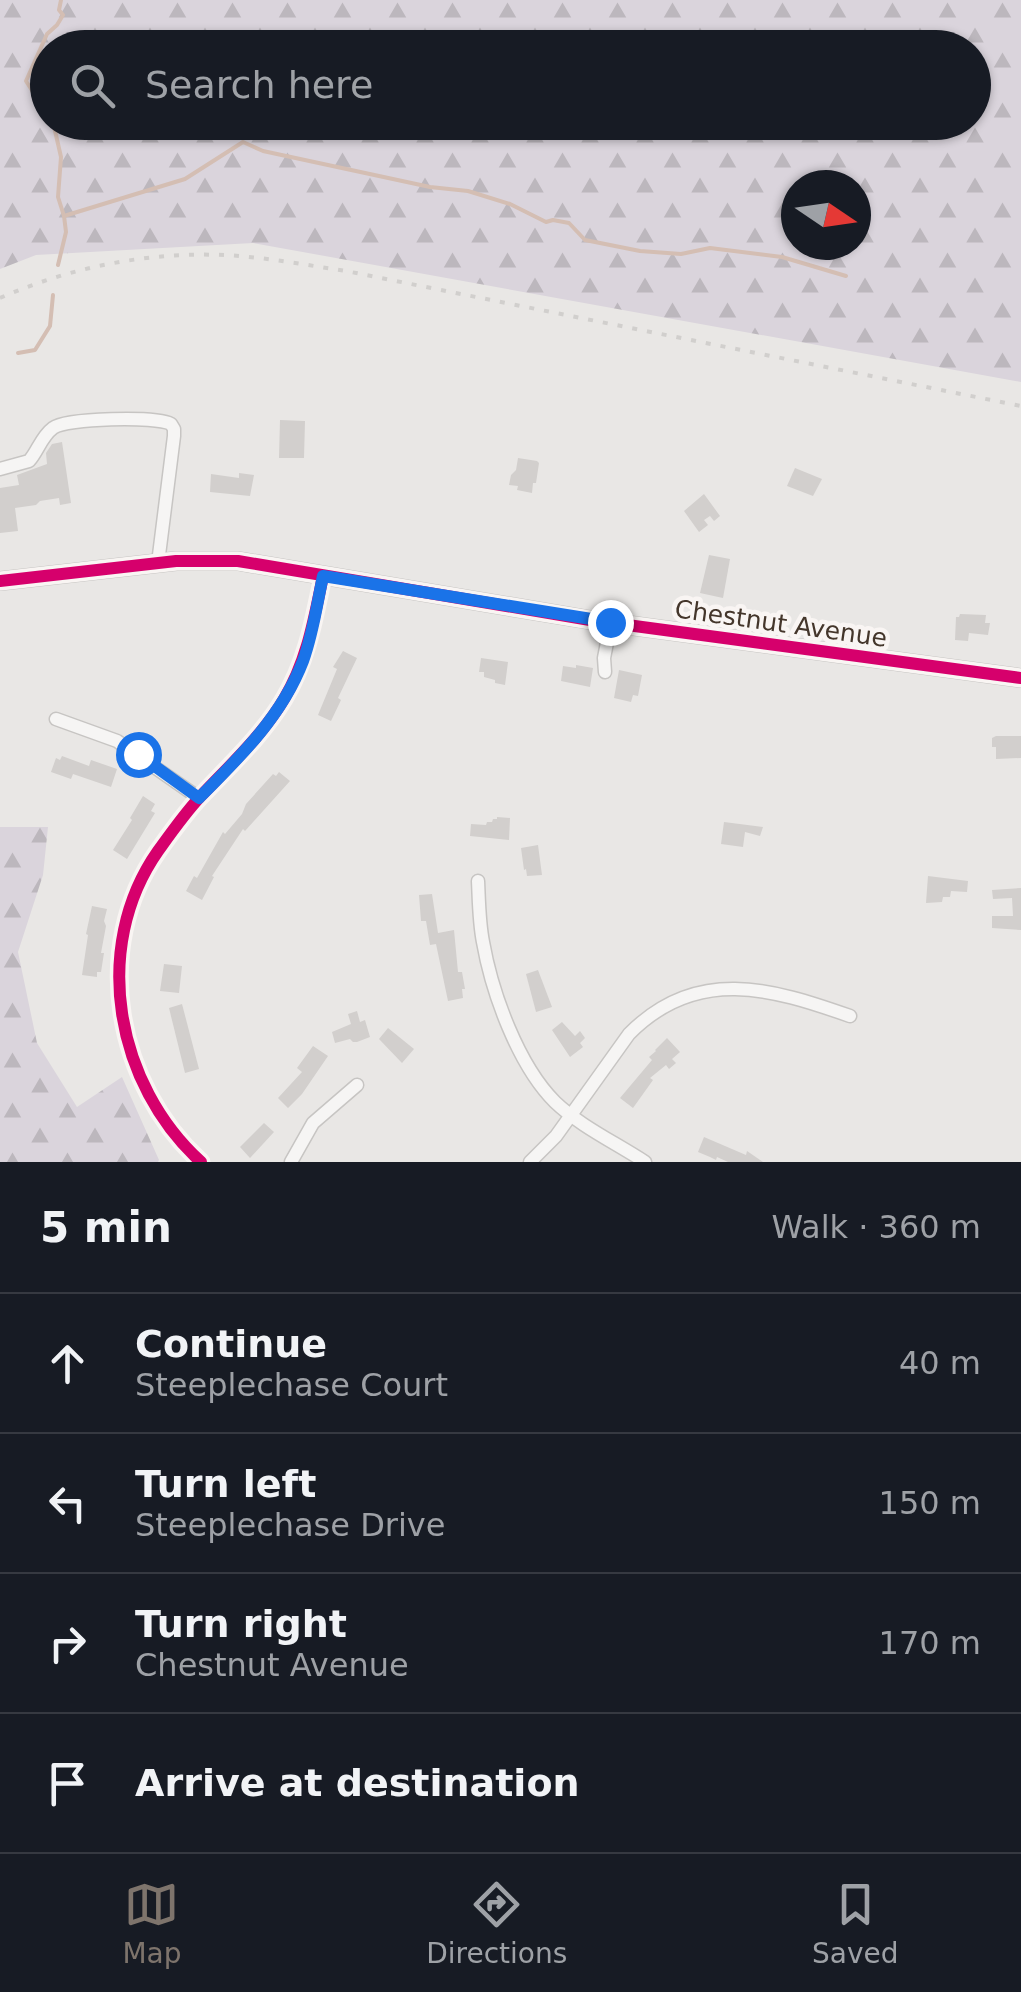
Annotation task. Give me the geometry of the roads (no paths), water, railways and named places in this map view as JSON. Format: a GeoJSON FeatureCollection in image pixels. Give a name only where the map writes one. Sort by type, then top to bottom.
{"type":"FeatureCollection","features":[{"type":"Feature","properties":{"kind":"street"},"geometry":{"type":"LineString","coordinates":[[0,469],[29,461],[47,434],[60,424],[157,420],[171,424],[174,436],[158,564]]}},
{"type":"Feature","properties":{"kind":"street","name":"Chestnut Avenue"},"geometry":{"type":"LineString","coordinates":[[0,581],[158,564],[238,561],[610,622],[1021,678]]}},
{"type":"Feature","properties":{"kind":"street"},"geometry":{"type":"LineString","coordinates":[[201,1162],[171,1130],[139,1076],[120,999],[119,972],[127,919],[144,874],[157,853],[284,700],[308,647],[323,576]]}},
{"type":"Feature","properties":{"kind":"street"},"geometry":{"type":"LineString","coordinates":[[605,672],[610,622]]}},
{"type":"Feature","properties":{"kind":"street"},"geometry":{"type":"LineString","coordinates":[[56,718],[117,741],[199,798]]}},
{"type":"Feature","properties":{"kind":"street"},"geometry":{"type":"LineString","coordinates":[[478,881],[488,967],[530,1069],[556,1103],[645,1162]]}},
{"type":"Feature","properties":{"kind":"street"},"geometry":{"type":"LineString","coordinates":[[530,1162],[556,1136],[629,1034],[644,1020],[681,999],[724,989],[749,988],[776,992],[850,1016]]}},
{"type":"Feature","properties":{"kind":"street"},"geometry":{"type":"LineString","coordinates":[[291,1162],[312,1124],[357,1085]]}},
{"type":"Feature","properties":{"kind":"waterway"},"geometry":{"type":"LineString","coordinates":[[51,30],[63,15],[59,10],[61,0]]}},
{"type":"Feature","properties":{"kind":"waterway"},"geometry":{"type":"LineString","coordinates":[[30,72],[26,81],[30,87]]}},
{"type":"Feature","properties":{"kind":"waterway"},"geometry":{"type":"LineString","coordinates":[[57,140],[61,157],[58,197],[66,232],[58,265]]}},
{"type":"Feature","properties":{"kind":"waterway"},"geometry":{"type":"LineString","coordinates":[[64,216],[185,179],[243,142],[263,151],[430,187],[468,191],[510,204],[546,222],[569,223],[585,240],[640,251],[681,254],[710,248],[782,257],[846,276]]}},
{"type":"Feature","properties":{"kind":"waterway"},"geometry":{"type":"LineString","coordinates":[[18,353],[35,350],[50,326],[53,295]]}},
{"type":"Feature","properties":{"kind":"railway"},"geometry":{"type":"LineString","coordinates":[[0,298],[82,270],[138,259],[195,255],[255,258],[346,271],[1021,406]]}}]}
